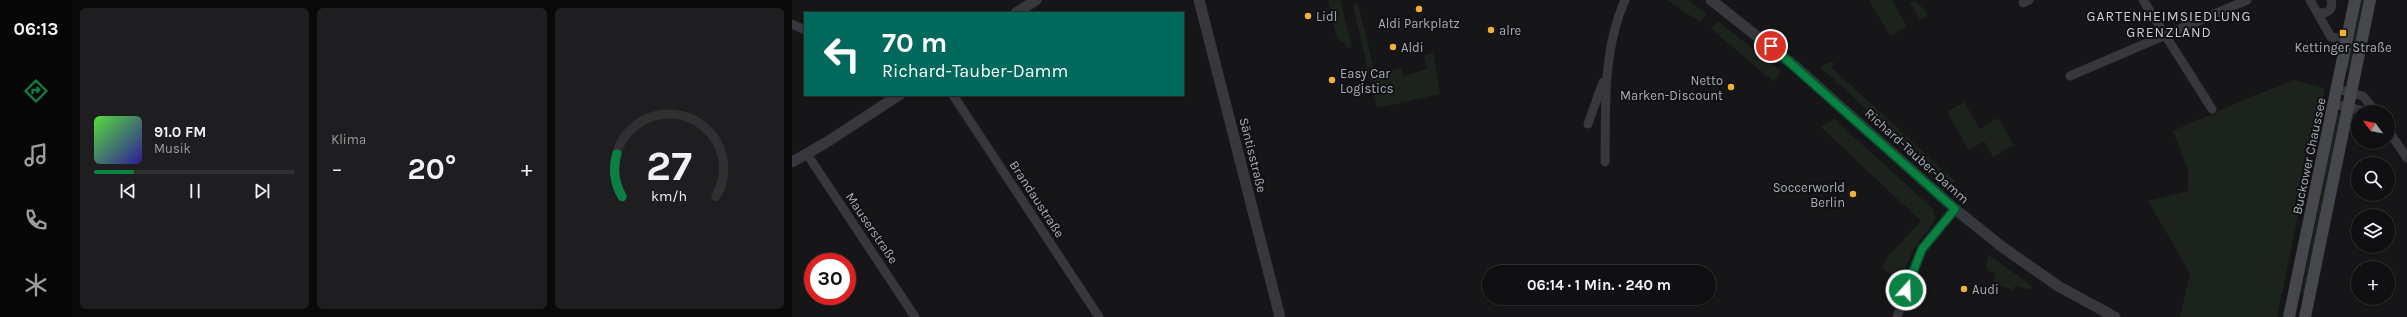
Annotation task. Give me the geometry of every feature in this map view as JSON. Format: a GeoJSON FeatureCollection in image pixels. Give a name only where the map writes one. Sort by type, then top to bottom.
{"type":"FeatureCollection","features":[{"type":"Feature","properties":{"kind":"main road","name":"Buckower Chaussee"},"geometry":{"type":"LineString","coordinates":[[2290,317],[2355,0]]}},
{"type":"Feature","properties":{"kind":"main road"},"geometry":{"type":"LineString","coordinates":[[2305,317],[2370,0]]}},
{"type":"Feature","properties":{"kind":"street"},"geometry":{"type":"LineString","coordinates":[[1018,12],[1036,0]]}},
{"type":"Feature","properties":{"kind":"street","name":"Säntisstraße"},"geometry":{"type":"LineString","coordinates":[[1199,0],[1280,317]]}},
{"type":"Feature","properties":{"kind":"street"},"geometry":{"type":"LineString","coordinates":[[1605,162],[1606,76],[1612,32],[1625,0]]}},
{"type":"Feature","properties":{"kind":"street","name":"Richard-Tauber-Damm"},"geometry":{"type":"LineString","coordinates":[[1711,0],[1796,67],[1955,209],[2034,270],[2070,293],[2115,317]]}},
{"type":"Feature","properties":{"kind":"street"},"geometry":{"type":"LineString","coordinates":[[2143,0],[2212,109]]}},
{"type":"Feature","properties":{"kind":"street"},"geometry":{"type":"LineString","coordinates":[[2070,76],[2247,0]]}},
{"type":"Feature","properties":{"kind":"street"},"geometry":{"type":"LineString","coordinates":[[2310,0],[2318,12],[2317,15],[2331,37],[2347,40]]}},
{"type":"Feature","properties":{"kind":"street"},"geometry":{"type":"LineString","coordinates":[[2318,12],[2322,13],[2329,11],[2332,8],[2331,0]]}},
{"type":"Feature","properties":{"kind":"street"},"geometry":{"type":"LineString","coordinates":[[792,24],[804,30]]}},
{"type":"Feature","properties":{"kind":"street"},"geometry":{"type":"LineString","coordinates":[[1588,124],[1606,76]]}},
{"type":"Feature","properties":{"kind":"street"},"geometry":{"type":"LineString","coordinates":[[2337,89],[2351,92],[2367,99],[2371,105]]}},
{"type":"Feature","properties":{"kind":"street"},"geometry":{"type":"LineString","coordinates":[[792,162],[897,96]]}},
{"type":"Feature","properties":{"kind":"street","name":"Brandaustraße"},"geometry":{"type":"LineString","coordinates":[[954,96],[1099,317]]}},
{"type":"Feature","properties":{"kind":"street"},"geometry":{"type":"LineString","coordinates":[[2334,104],[2351,108]]}},
{"type":"Feature","properties":{"kind":"street"},"geometry":{"type":"LineString","coordinates":[[2395,140],[2407,158]]}},
{"type":"Feature","properties":{"kind":"street","name":"Mauserstraße"},"geometry":{"type":"LineString","coordinates":[[807,154],[915,317]]}},
{"type":"Feature","properties":{"kind":"street"},"geometry":{"type":"LineString","coordinates":[[1898,317],[1922,249],[1955,209]]}},
{"type":"Feature","properties":{"kind":"shaded area"},"geometry":{"type":"Polygon","coordinates":[[[1328,0],[1340,0],[1352,47],[1347,48],[1345,43],[1337,39],[1328,0]]]}},
{"type":"Feature","properties":{"kind":"shaded area"},"geometry":{"type":"Polygon","coordinates":[[[1667,0],[1688,0],[1707,14],[1700,22],[1667,0]]]}},
{"type":"Feature","properties":{"kind":"shaded area"},"geometry":{"type":"Polygon","coordinates":[[[1869,0],[1892,0],[1907,27],[1890,36],[1869,0]]]}},
{"type":"Feature","properties":{"kind":"shaded area"},"geometry":{"type":"Polygon","coordinates":[[[1916,0],[1928,15],[1920,20],[1910,3],[1916,0]]]}},
{"type":"Feature","properties":{"kind":"shaded area"},"geometry":{"type":"Polygon","coordinates":[[[2360,0],[2364,0],[2349,71],[2345,70],[2360,0]]]}},
{"type":"Feature","properties":{"kind":"shaded area"},"geometry":{"type":"Polygon","coordinates":[[[1358,4],[1375,74],[1402,68],[1404,76],[1427,69],[1424,56],[1433,53],[1440,94],[1377,108],[1353,5],[1358,4]]]}},
{"type":"Feature","properties":{"kind":"shaded area"},"geometry":{"type":"Polygon","coordinates":[[[1718,21],[1781,71],[1774,82],[1711,29],[1718,21]]]}},
{"type":"Feature","properties":{"kind":"shaded area"},"geometry":{"type":"Polygon","coordinates":[[[1829,62],[1835,63],[1831,67],[1955,181],[1951,186],[1820,67],[1829,62]]]}},
{"type":"Feature","properties":{"kind":"shaded area"},"geometry":{"type":"Polygon","coordinates":[[[2295,80],[2325,88],[2277,317],[2180,317],[2190,273],[2148,201],[2188,191],[2188,170],[2173,131],[2253,96],[2295,80]]]}},
{"type":"Feature","properties":{"kind":"shaded area"},"geometry":{"type":"Polygon","coordinates":[[[1964,102],[1980,129],[1998,118],[2014,145],[1993,157],[1984,141],[1969,150],[1947,112],[1964,102]]]}},
{"type":"Feature","properties":{"kind":"shaded area"},"geometry":{"type":"Polygon","coordinates":[[[2337,114],[2340,115],[2304,292],[2301,296],[2337,114]]]}},
{"type":"Feature","properties":{"kind":"shaded area"},"geometry":{"type":"Polygon","coordinates":[[[1834,119],[1934,210],[1935,220],[1913,250],[1899,283],[1882,267],[1885,260],[1921,221],[1821,127],[1834,119]]]}},
{"type":"Feature","properties":{"kind":"shaded area"},"geometry":{"type":"Polygon","coordinates":[[[1989,255],[2032,286],[2030,290],[2015,286],[2013,290],[1993,283],[1996,273],[1989,271],[1986,266],[1989,255]]]}},
{"type":"Feature","properties":{"kind":"place","name":"Aldi Parkplatz"},"geometry":{"type":"Point","coordinates":[1419,9]}},
{"type":"Feature","properties":{"kind":"place","name":"Lidl"},"geometry":{"type":"Point","coordinates":[1308,16]}},
{"type":"Feature","properties":{"kind":"place","name":"alre"},"geometry":{"type":"Point","coordinates":[1491,30]}},
{"type":"Feature","properties":{"kind":"place","name":"Kettinger Straße"},"geometry":{"type":"Point","coordinates":[2343,33]}},
{"type":"Feature","properties":{"kind":"place","name":"Aldi"},"geometry":{"type":"Point","coordinates":[1393,47]}},
{"type":"Feature","properties":{"kind":"place","name":"Easy Car Logistics"},"geometry":{"type":"Point","coordinates":[1332,80]}},
{"type":"Feature","properties":{"kind":"place","name":"Netto Marken-Discount"},"geometry":{"type":"Point","coordinates":[1731,87]}},
{"type":"Feature","properties":{"kind":"place","name":"Soccerworld Berlin"},"geometry":{"type":"Point","coordinates":[1853,194]}},
{"type":"Feature","properties":{"kind":"place","name":"Audi"},"geometry":{"type":"Point","coordinates":[1964,289]}},
{"type":"Feature","properties":{"kind":"district","name":"GARTENHEIMSIEDLUNG GRENZLAND"},"geometry":{"type":"Point","coordinates":[2169,24]}},
{"type":"Feature","properties":{"kind":"route"},"geometry":{"type":"LineString","coordinates":[[1771,46],[1955,209],[1922,249],[1906,290]]}}]}
